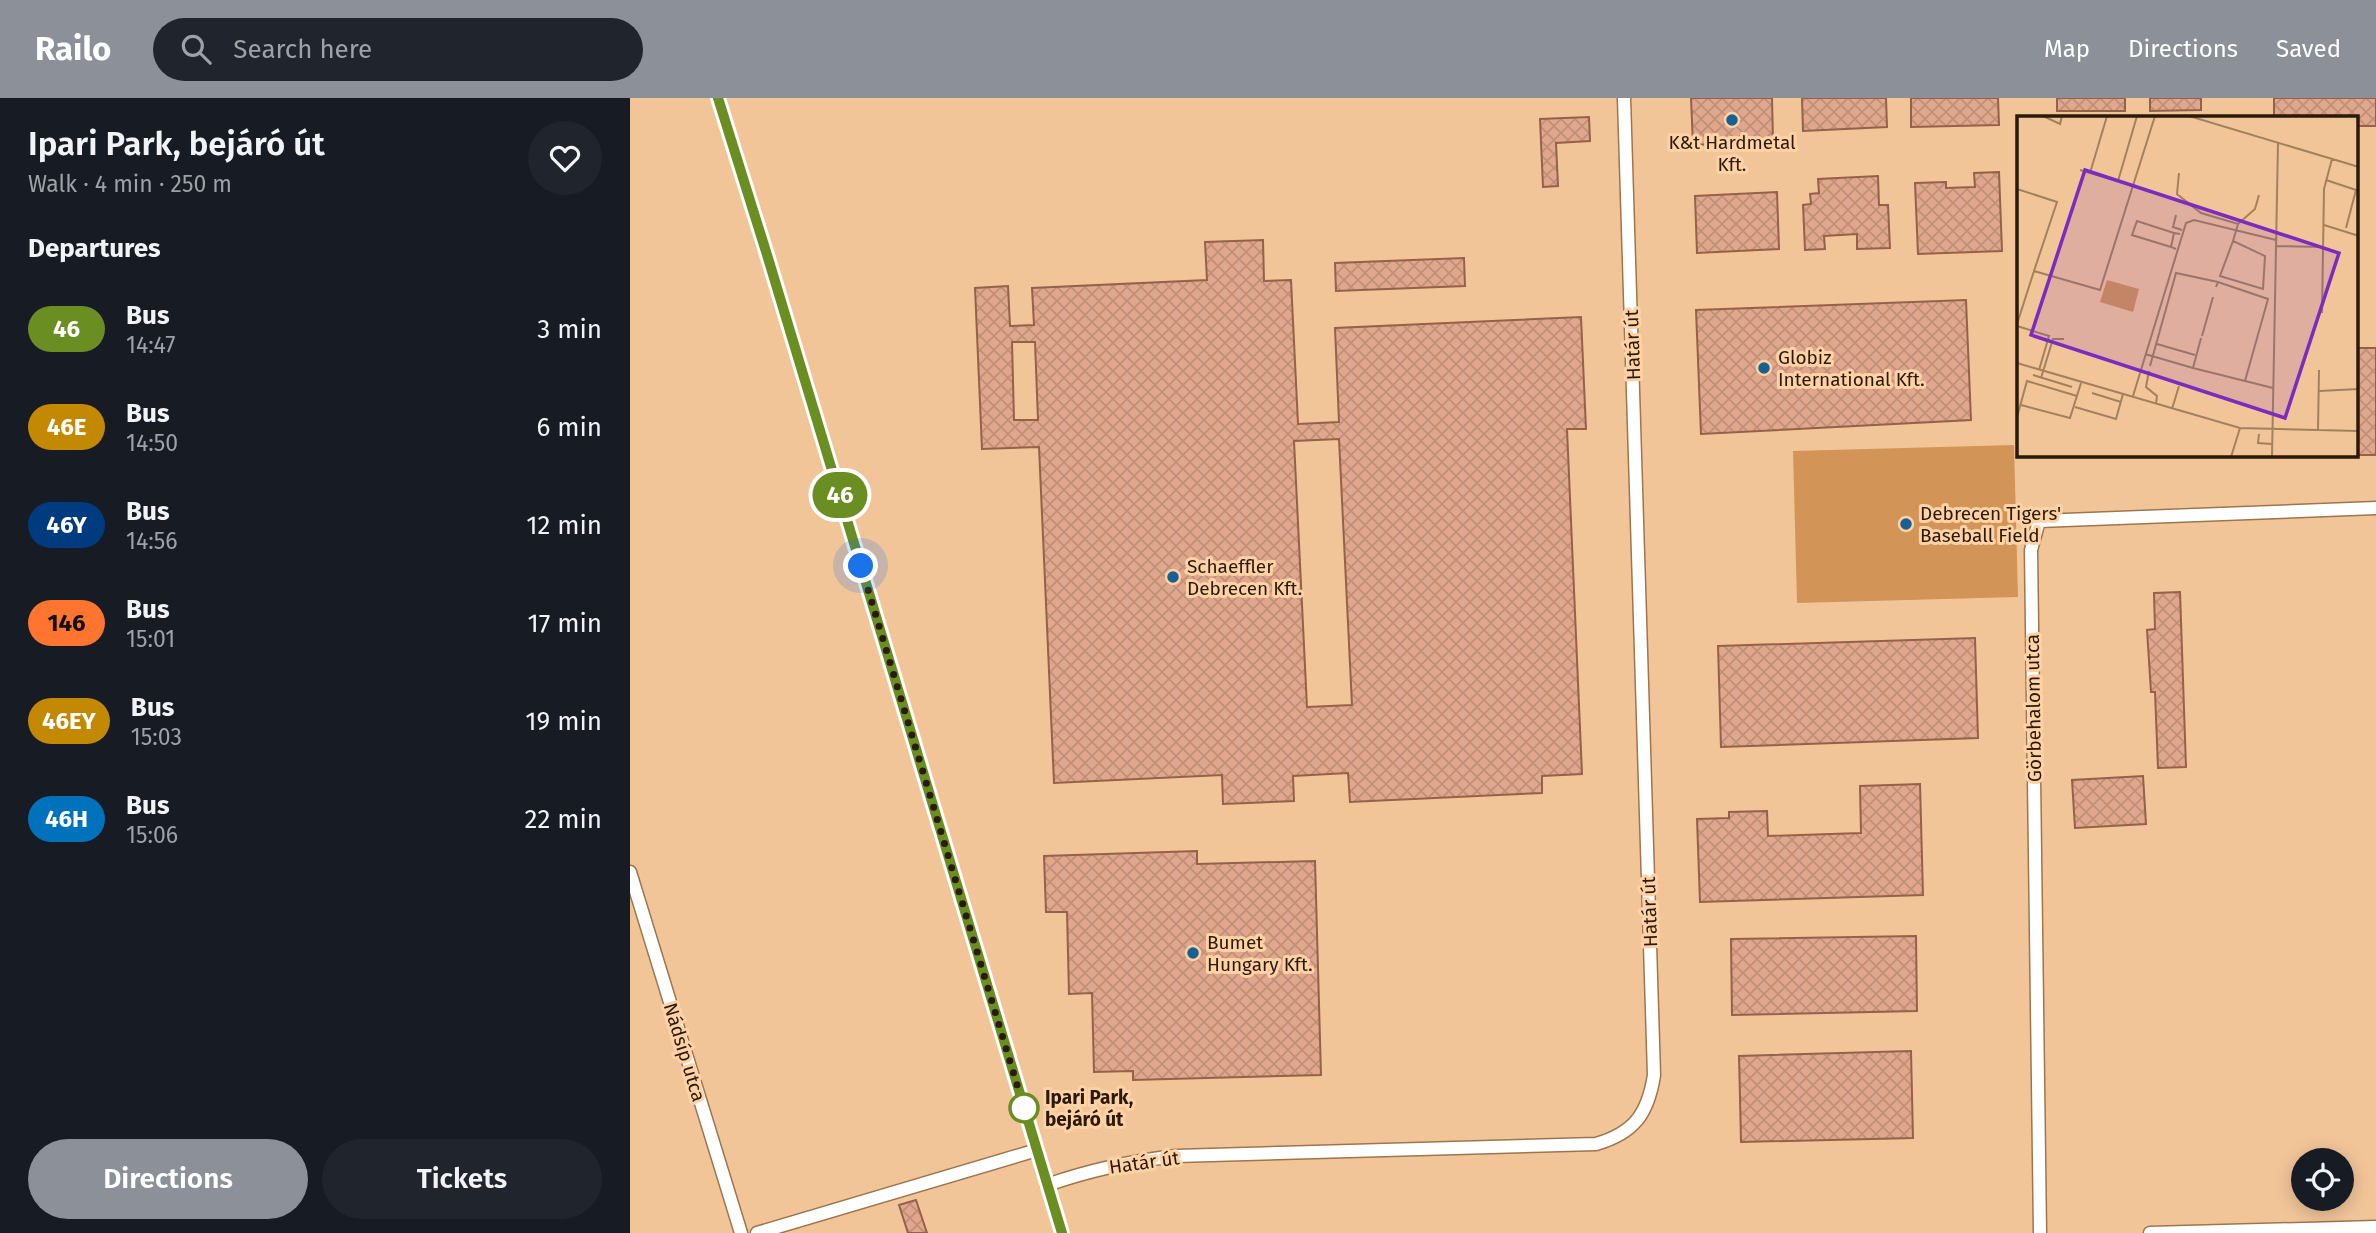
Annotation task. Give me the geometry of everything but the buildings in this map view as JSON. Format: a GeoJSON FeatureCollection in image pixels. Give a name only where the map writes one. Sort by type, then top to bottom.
{"type":"FeatureCollection","features":[{"type":"Feature","properties":{"kind":"street"},"geometry":{"type":"LineString","coordinates":[[718,98],[1062,1233]]}},
{"type":"Feature","properties":{"kind":"street","name":"Határ út"},"geometry":{"type":"LineString","coordinates":[[1047,1185],[1076,1174],[1129,1161],[1176,1156],[1596,1144],[1612,1140],[1625,1132],[1636,1123],[1644,1111],[1651,1094],[1654,1075],[1624,98]]}},
{"type":"Feature","properties":{"kind":"street","name":"Görbehalom utca"},"geometry":{"type":"LineString","coordinates":[[2040,1233],[2031,550],[2039,521],[2376,508]]}},
{"type":"Feature","properties":{"kind":"street","name":"Nádsíp utca"},"geometry":{"type":"LineString","coordinates":[[630,872],[741,1233]]}},
{"type":"Feature","properties":{"kind":"street"},"geometry":{"type":"LineString","coordinates":[[757,1233],[1037,1150]]}},
{"type":"Feature","properties":{"kind":"street"},"geometry":{"type":"LineString","coordinates":[[2151,1233],[2338,1231],[2376,1227]]}},
{"type":"Feature","properties":{"kind":"shaded area","name":"Debrecen Tigers' Baseball Field"},"geometry":{"type":"Polygon","coordinates":[[[2014,445],[2018,597],[1797,603],[1793,451],[2014,445]]]}},
{"type":"Feature","properties":{"kind":"bus line","name":"46"},"geometry":{"type":"LineString","coordinates":[[718,98],[1062,1233]]}},
{"type":"Feature","properties":{"kind":"place","name":"K&t Hardmetal Kft."},"geometry":{"type":"Point","coordinates":[1732,120]}},
{"type":"Feature","properties":{"kind":"place","name":"Globiz International Kft."},"geometry":{"type":"Point","coordinates":[1764,368]}},
{"type":"Feature","properties":{"kind":"place","name":"Debrecen Tigers' Baseball Field"},"geometry":{"type":"Point","coordinates":[1906,524]}},
{"type":"Feature","properties":{"kind":"place","name":"Schaeffler Debrecen Kft."},"geometry":{"type":"Point","coordinates":[1173,577]}},
{"type":"Feature","properties":{"kind":"place","name":"Bumet Hungary Kft."},"geometry":{"type":"Point","coordinates":[1193,953]}},
{"type":"Feature","properties":{"kind":"place","name":"Ipari Park, bejáró út"},"geometry":{"type":"Point","coordinates":[1024,1108]}},
{"type":"Feature","properties":{"kind":"route"},"geometry":{"type":"LineString","coordinates":[[861,566],[1024,1108]]}}]}
